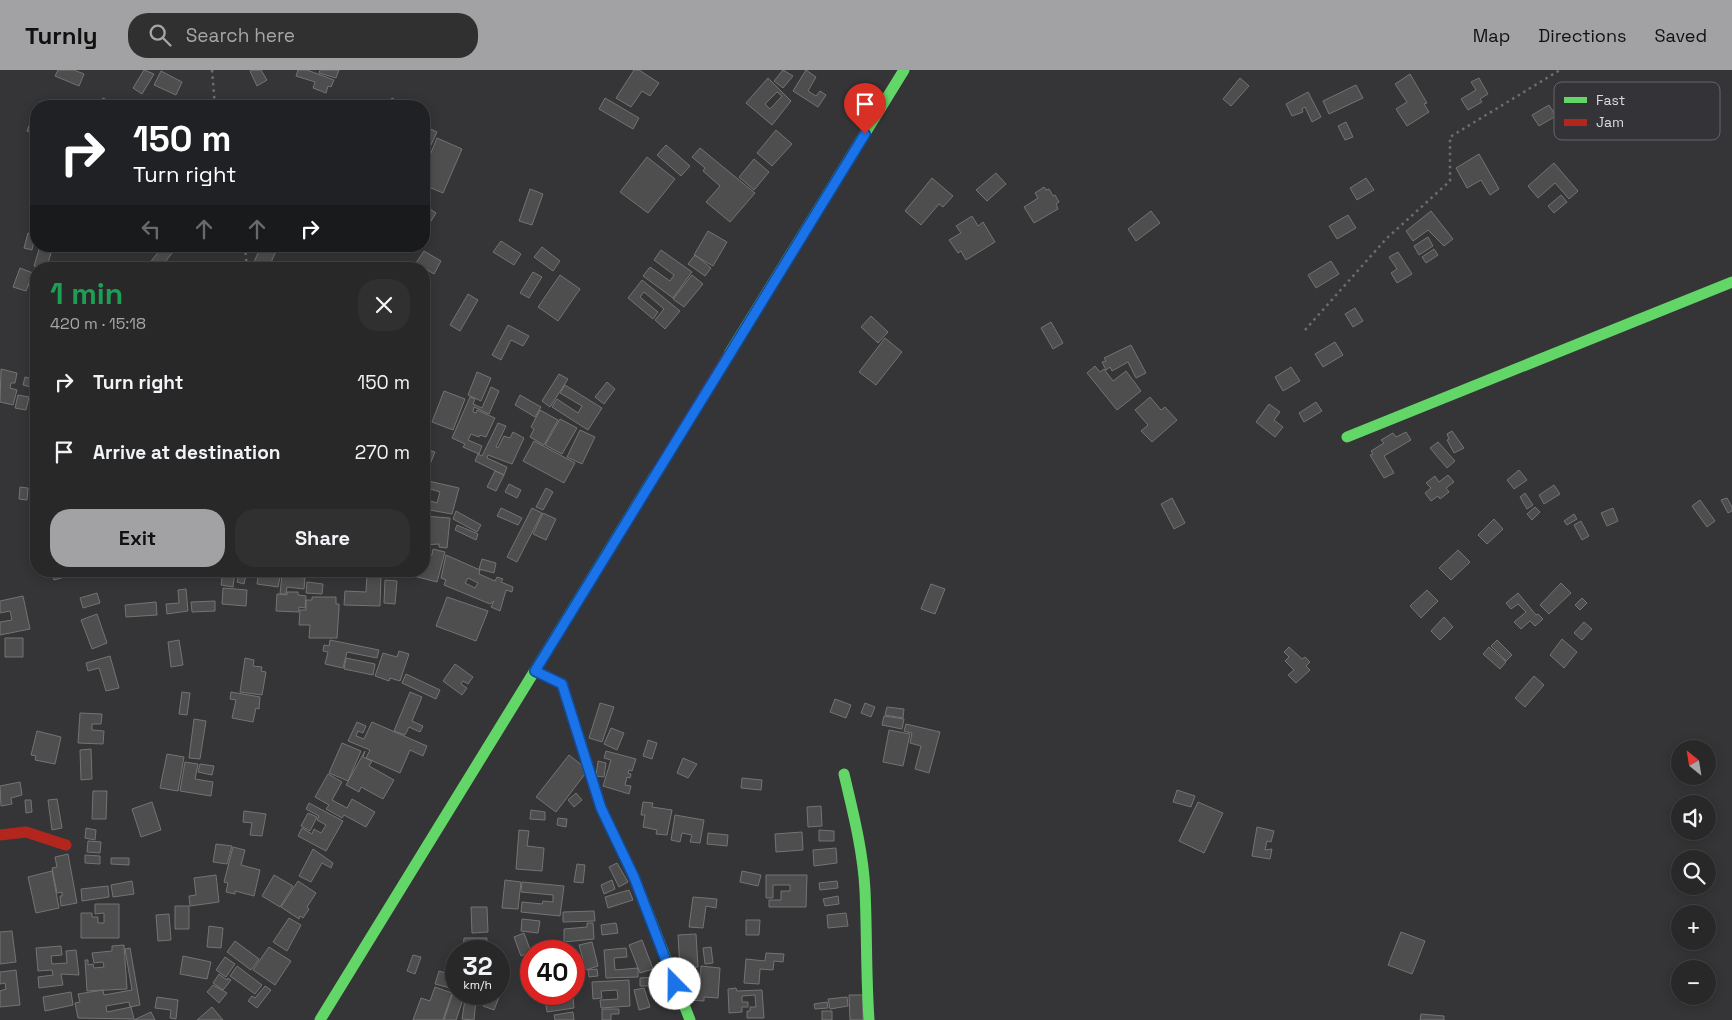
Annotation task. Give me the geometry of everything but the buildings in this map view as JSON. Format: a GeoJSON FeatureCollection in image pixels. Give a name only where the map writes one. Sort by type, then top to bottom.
{"type":"FeatureCollection","features":[{"type":"Feature","properties":{"kind":"main road"},"geometry":{"type":"LineString","coordinates":[[320,1020],[904,70]]}},
{"type":"Feature","properties":{"kind":"main road"},"geometry":{"type":"LineString","coordinates":[[1347,438],[1732,282]]}},
{"type":"Feature","properties":{"kind":"main road"},"geometry":{"type":"LineString","coordinates":[[535,671],[562,684],[601,808],[634,877],[690,1020]]}},
{"type":"Feature","properties":{"kind":"main road"},"geometry":{"type":"LineString","coordinates":[[844,774],[856,823],[865,890],[865,967],[870,1020]]}},
{"type":"Feature","properties":{"kind":"main road"},"geometry":{"type":"LineString","coordinates":[[0,835],[26,832],[66,846]]}},
{"type":"Feature","properties":{"kind":"path"},"geometry":{"type":"LineString","coordinates":[[212,70],[214,100]]}},
{"type":"Feature","properties":{"kind":"path"},"geometry":{"type":"LineString","coordinates":[[1305,330],[1386,239],[1450,181],[1450,137],[1560,70]]}},
{"type":"Feature","properties":{"kind":"traffic: fast"},"geometry":{"type":"LineString","coordinates":[[729,354],[904,70]]}},
{"type":"Feature","properties":{"kind":"traffic: fast"},"geometry":{"type":"LineString","coordinates":[[1347,437],[1732,282]]}},
{"type":"Feature","properties":{"kind":"traffic: fast"},"geometry":{"type":"LineString","coordinates":[[320,1020],[655,475]]}},
{"type":"Feature","properties":{"kind":"traffic: fast"},"geometry":{"type":"LineString","coordinates":[[535,671],[562,684],[601,808],[634,877],[690,1020]]}},
{"type":"Feature","properties":{"kind":"traffic: fast"},"geometry":{"type":"LineString","coordinates":[[844,774],[864,875],[869,1020]]}},
{"type":"Feature","properties":{"kind":"traffic: jam"},"geometry":{"type":"LineString","coordinates":[[655,475],[729,354]]}},
{"type":"Feature","properties":{"kind":"traffic: jam"},"geometry":{"type":"LineString","coordinates":[[0,835],[26,832],[66,845]]}},
{"type":"Feature","properties":{"kind":"route"},"geometry":{"type":"LineString","coordinates":[[675,984],[634,877],[601,808],[562,684],[535,671],[865,134]]}}]}
